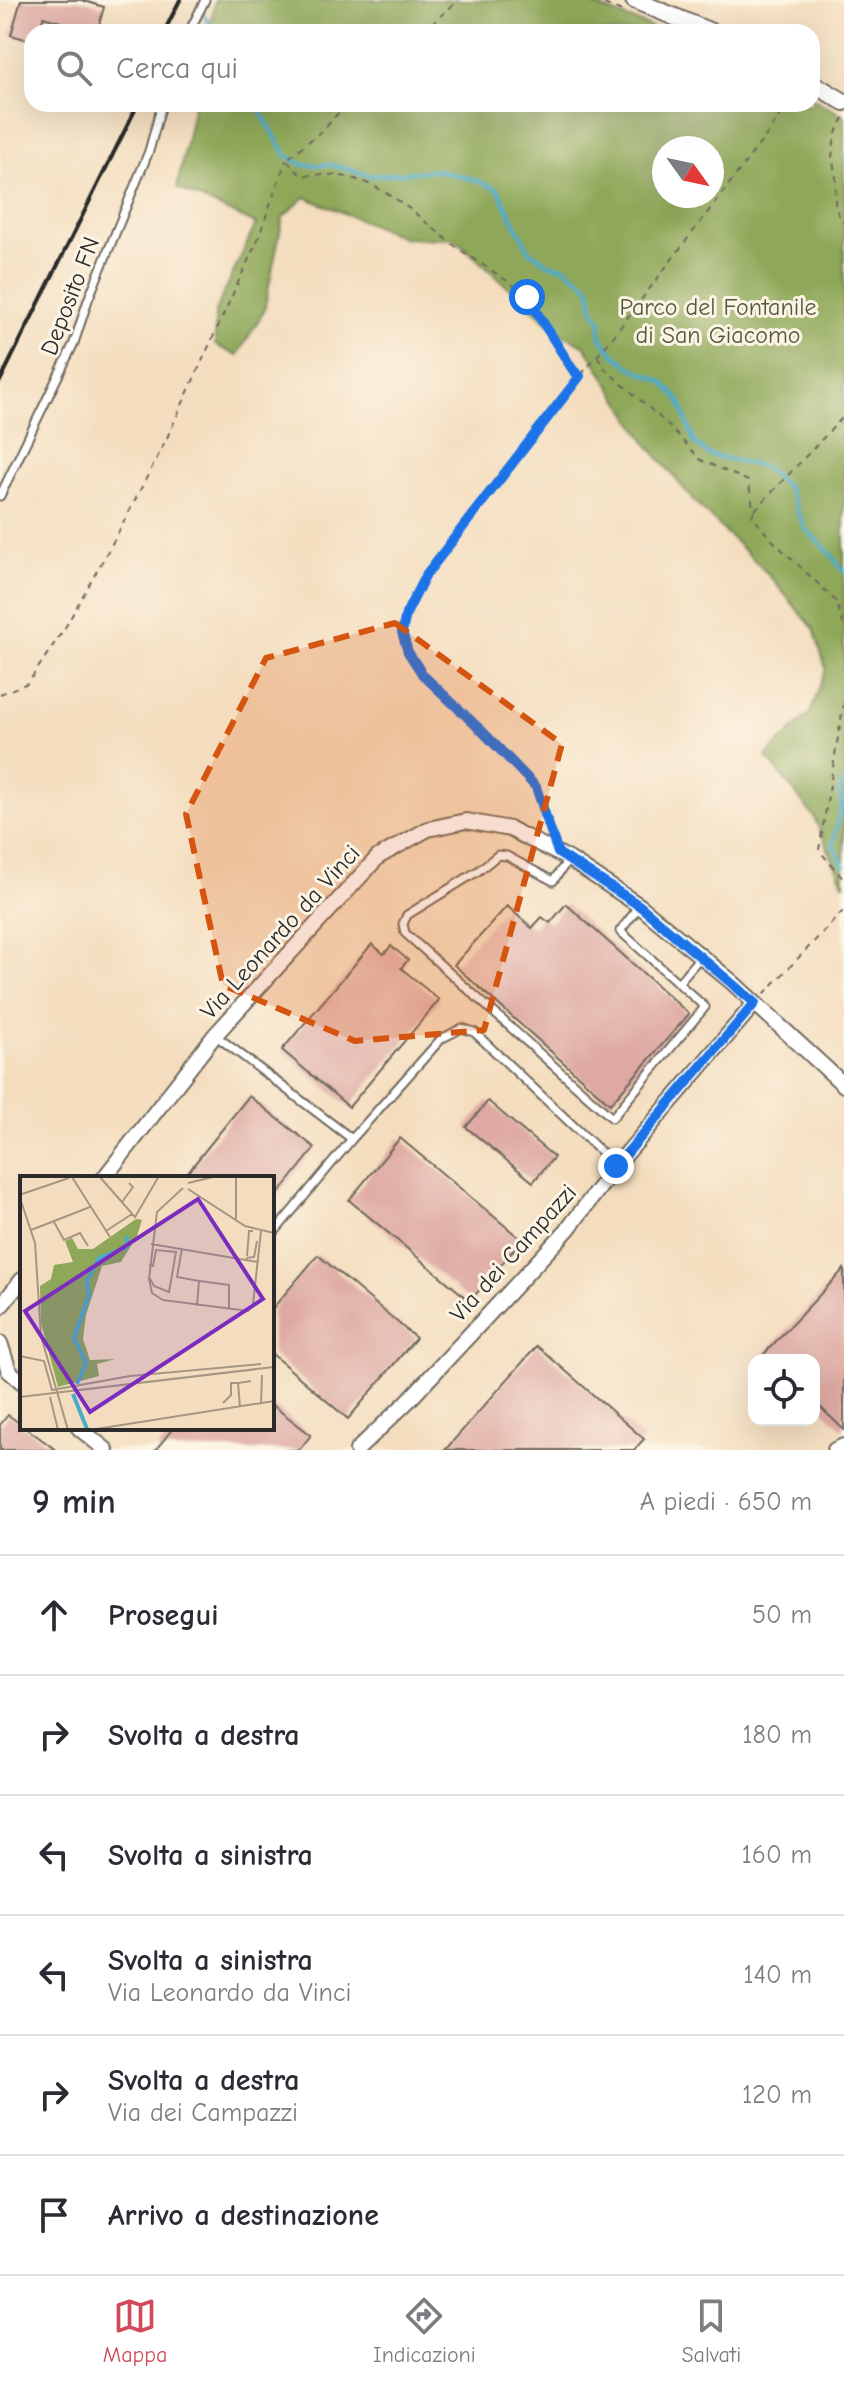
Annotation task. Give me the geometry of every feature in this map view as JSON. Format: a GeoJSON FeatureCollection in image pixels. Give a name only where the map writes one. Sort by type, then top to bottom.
{"type":"FeatureCollection","features":[{"type":"Feature","properties":{"kind":"street"},"geometry":{"type":"LineString","coordinates":[[634,0],[692,24]]}},
{"type":"Feature","properties":{"kind":"street"},"geometry":{"type":"LineString","coordinates":[[820,88],[844,102]]}},
{"type":"Feature","properties":{"kind":"street","name":"Via Leonardo da Vinci"},"geometry":{"type":"LineString","coordinates":[[106,1176],[215,1035],[378,857],[428,829],[466,821],[510,829],[563,856],[640,906],[755,1003],[844,1085]]}},
{"type":"Feature","properties":{"kind":"street","name":"Via dei Campazzi"},"geometry":{"type":"LineString","coordinates":[[357,1450],[409,1400],[568,1229],[616,1166],[755,1003]]}},
{"type":"Feature","properties":{"kind":"street"},"geometry":{"type":"LineString","coordinates":[[0,1307],[20,1282]]}},
{"type":"Feature","properties":{"kind":"street"},"geometry":{"type":"LineString","coordinates":[[0,1343],[9,1371],[20,1380]]}},
{"type":"Feature","properties":{"kind":"street"},"geometry":{"type":"LineString","coordinates":[[81,1430],[106,1450]]}},
{"type":"Feature","properties":{"kind":"street"},"geometry":{"type":"LineString","coordinates":[[835,1450],[844,1446]]}},
{"type":"Feature","properties":{"kind":"lane"},"geometry":{"type":"LineString","coordinates":[[193,24],[205,0]]}},
{"type":"Feature","properties":{"kind":"lane","name":"Deposito FN"},"geometry":{"type":"LineString","coordinates":[[0,496],[74,343],[88,300],[149,151],[160,112]]}},
{"type":"Feature","properties":{"kind":"lane"},"geometry":{"type":"LineString","coordinates":[[563,856],[553,881],[507,856],[498,855],[407,915],[403,924],[405,933],[612,1118],[705,1007],[620,931],[640,906]]}},
{"type":"Feature","properties":{"kind":"lane"},"geometry":{"type":"LineString","coordinates":[[678,983],[701,956]]}},
{"type":"Feature","properties":{"kind":"lane"},"geometry":{"type":"LineString","coordinates":[[274,1233],[441,1039],[462,1028],[474,1032],[616,1166]]}},
{"type":"Feature","properties":{"kind":"lane"},"geometry":{"type":"LineString","coordinates":[[215,1035],[352,1139]]}},
{"type":"Feature","properties":{"kind":"path"},"geometry":{"type":"LineString","coordinates":[[431,24],[459,0]]}},
{"type":"Feature","properties":{"kind":"path"},"geometry":{"type":"LineString","coordinates":[[0,694],[28,683],[66,626],[166,440],[258,239],[287,160],[339,112]]}},
{"type":"Feature","properties":{"kind":"path"},"geometry":{"type":"LineString","coordinates":[[563,856],[536,787],[423,675],[408,652],[402,632],[406,614],[425,576],[603,350],[782,112]]}},
{"type":"Feature","properties":{"kind":"path"},"geometry":{"type":"LineString","coordinates":[[844,118],[835,135],[832,157],[836,177],[835,208],[844,223]]}},
{"type":"Feature","properties":{"kind":"path"},"geometry":{"type":"LineString","coordinates":[[287,160],[302,176],[328,173],[380,188],[421,216],[458,248],[527,297],[573,370],[580,376]]}},
{"type":"Feature","properties":{"kind":"path"},"geometry":{"type":"LineString","coordinates":[[598,356],[605,369],[665,422],[701,460],[748,481],[754,511]]}},
{"type":"Feature","properties":{"kind":"path"},"geometry":{"type":"LineString","coordinates":[[844,416],[752,516],[771,539],[836,601],[844,626]]}},
{"type":"Feature","properties":{"kind":"path"},"geometry":{"type":"LineString","coordinates":[[844,702],[819,850],[844,880]]}},
{"type":"Feature","properties":{"kind":"path"},"geometry":{"type":"LineString","coordinates":[[755,1003],[844,910]]}},
{"type":"Feature","properties":{"kind":"highlighted area"},"geometry":{"type":"Polygon","coordinates":[[[395,623],[562,744],[484,1030],[355,1041],[223,985],[186,814],[266,658],[395,623]]]}},
{"type":"Feature","properties":{"kind":"green space"},"geometry":{"type":"Polygon","coordinates":[[[215,0],[580,0],[643,24],[210,24],[215,0]]]}},
{"type":"Feature","properties":{"kind":"green space","name":"Parco del Fontanile di San Giacomo"},"geometry":{"type":"Polygon","coordinates":[[[820,102],[844,116],[844,885],[814,817],[766,756],[810,713],[826,669],[814,629],[766,572],[694,501],[647,444],[584,345],[563,335],[455,239],[404,238],[305,197],[283,217],[264,311],[237,356],[215,345],[215,312],[256,224],[177,188],[192,112],[820,112],[820,102]]]}},
{"type":"Feature","properties":{"kind":"building"},"geometry":{"type":"Polygon","coordinates":[[[21,0],[81,0],[104,7],[99,24],[68,24],[43,17],[41,24],[24,24],[24,39],[11,35],[21,0]]]}},
{"type":"Feature","properties":{"kind":"building"},"geometry":{"type":"Polygon","coordinates":[[[566,904],[689,1014],[610,1104],[454,965],[507,906],[532,928],[542,917],[550,923],[566,904]]]}},
{"type":"Feature","properties":{"kind":"building"},"geometry":{"type":"Polygon","coordinates":[[[372,944],[384,954],[391,946],[408,960],[401,968],[439,1000],[349,1107],[282,1050],[372,944]]]}},
{"type":"Feature","properties":{"kind":"building"},"geometry":{"type":"Polygon","coordinates":[[[249,1096],[315,1148],[274,1199],[274,1176],[185,1176],[249,1096]]]}},
{"type":"Feature","properties":{"kind":"building"},"geometry":{"type":"Polygon","coordinates":[[[488,1101],[554,1157],[533,1182],[466,1127],[488,1101]]]}},
{"type":"Feature","properties":{"kind":"building"},"geometry":{"type":"Polygon","coordinates":[[[400,1138],[522,1240],[470,1301],[349,1200],[400,1138]]]}},
{"type":"Feature","properties":{"kind":"building"},"geometry":{"type":"Polygon","coordinates":[[[318,1255],[416,1338],[348,1419],[274,1356],[274,1307],[318,1255]]]}},
{"type":"Feature","properties":{"kind":"building"},"geometry":{"type":"Polygon","coordinates":[[[844,1269],[844,1430],[820,1407],[820,1354],[764,1354],[844,1269]]]}},
{"type":"Feature","properties":{"kind":"building"},"geometry":{"type":"Polygon","coordinates":[[[537,1346],[644,1439],[634,1450],[445,1450],[537,1346]]]}},
{"type":"Feature","properties":{"kind":"building"},"geometry":{"type":"Polygon","coordinates":[[[274,1407],[311,1435],[299,1450],[156,1450],[171,1430],[274,1430],[274,1407]]]}},
{"type":"Feature","properties":{"kind":"building"},"geometry":{"type":"Polygon","coordinates":[[[8,1415],[20,1424],[20,1430],[29,1430],[56,1450],[0,1450],[0,1425],[8,1415]]]}},
{"type":"Feature","properties":{"kind":"waterway"},"geometry":{"type":"LineString","coordinates":[[203,13],[209,24]]}},
{"type":"Feature","properties":{"kind":"waterway"},"geometry":{"type":"LineString","coordinates":[[261,112],[286,155],[303,165],[332,165],[372,176],[436,170],[498,189],[529,251],[550,265],[564,267],[590,287],[593,309],[601,321],[600,337],[614,354],[630,367],[663,382],[680,401],[694,442],[709,455],[764,467],[788,488],[805,529],[844,572]]}},
{"type":"Feature","properties":{"kind":"waterway"},"geometry":{"type":"LineString","coordinates":[[844,781],[839,792],[842,802],[833,845],[844,866]]}},
{"type":"Feature","properties":{"kind":"railway"},"geometry":{"type":"LineString","coordinates":[[168,24],[180,0]]}},
{"type":"Feature","properties":{"kind":"railway"},"geometry":{"type":"LineString","coordinates":[[0,381],[134,112]]}},
{"type":"Feature","properties":{"kind":"route"},"geometry":{"type":"LineString","coordinates":[[527,297],[573,370],[580,376],[425,576],[406,614],[402,632],[408,652],[423,675],[536,787],[558,853],[640,906],[755,1003],[616,1166]]}}]}
